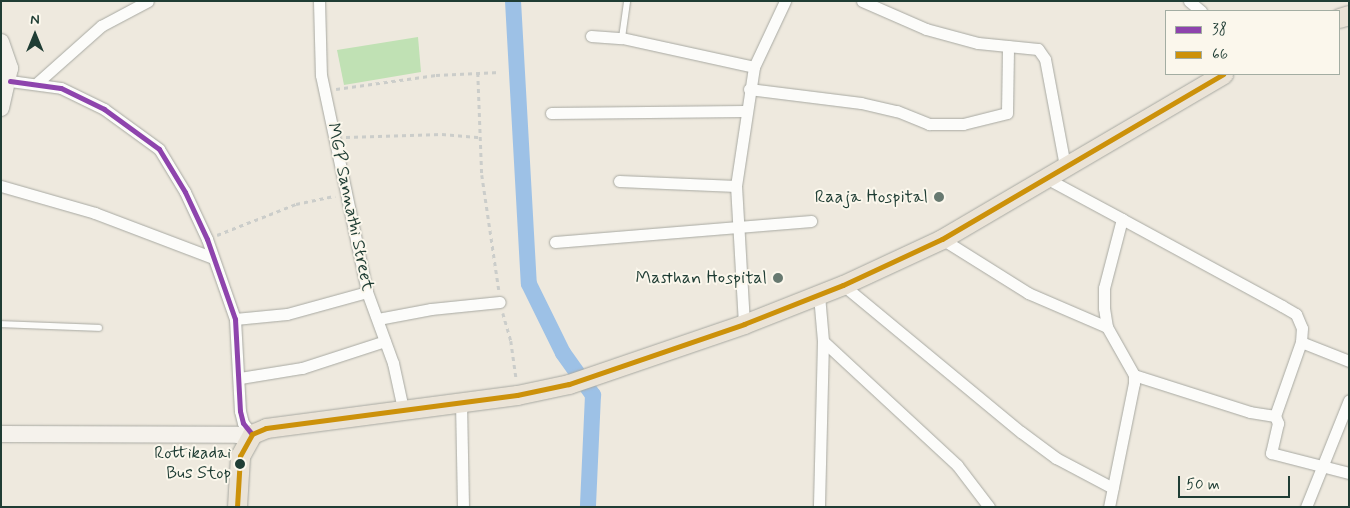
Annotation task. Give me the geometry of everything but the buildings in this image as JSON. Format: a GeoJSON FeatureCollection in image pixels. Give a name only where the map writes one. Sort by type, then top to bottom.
{"type":"FeatureCollection","features":[{"type":"Feature","properties":{"kind":"main road"},"geometry":{"type":"LineString","coordinates":[[236,507],[240,456],[250,436],[266,428],[403,408],[517,395],[569,384],[744,324],[819,296],[942,239],[1044,177],[1221,75]]}},
{"type":"Feature","properties":{"kind":"street"},"geometry":{"type":"LineString","coordinates":[[37,83],[101,26],[148,1]]}},
{"type":"Feature","properties":{"kind":"street","name":"MGP Sannathi Street"},"geometry":{"type":"LineString","coordinates":[[319,1],[321,76],[368,292],[385,341],[403,408]]}},
{"type":"Feature","properties":{"kind":"street"},"geometry":{"type":"LineString","coordinates":[[744,324],[736,226],[736,186],[745,111],[754,67],[785,1]]}},
{"type":"Feature","properties":{"kind":"street"},"geometry":{"type":"LineString","coordinates":[[862,1],[926,29],[978,43],[1032,47],[1045,59],[1066,166]]}},
{"type":"Feature","properties":{"kind":"street"},"geometry":{"type":"LineString","coordinates":[[1189,1],[1199,10]]}},
{"type":"Feature","properties":{"kind":"street"},"geometry":{"type":"LineString","coordinates":[[591,36],[622,38],[754,67]]}},
{"type":"Feature","properties":{"kind":"street"},"geometry":{"type":"LineString","coordinates":[[1,42],[8,57],[10,81],[1,108]]}},
{"type":"Feature","properties":{"kind":"street"},"geometry":{"type":"LineString","coordinates":[[749,89],[861,103],[897,111],[929,124],[963,124],[1007,113],[1008,46]]}},
{"type":"Feature","properties":{"kind":"street"},"geometry":{"type":"LineString","coordinates":[[10,81],[37,83],[61,88],[104,109],[159,149],[185,192],[207,239],[211,257],[235,319],[241,418],[250,436]]}},
{"type":"Feature","properties":{"kind":"street"},"geometry":{"type":"LineString","coordinates":[[551,113],[745,111]]}},
{"type":"Feature","properties":{"kind":"street"},"geometry":{"type":"LineString","coordinates":[[1044,177],[1296,314],[1302,328],[1301,342],[1276,416],[1278,423],[1271,453],[1349,473]]}},
{"type":"Feature","properties":{"kind":"street"},"geometry":{"type":"LineString","coordinates":[[619,181],[736,186]]}},
{"type":"Feature","properties":{"kind":"street"},"geometry":{"type":"LineString","coordinates":[[1,186],[95,212],[211,257]]}},
{"type":"Feature","properties":{"kind":"street"},"geometry":{"type":"LineString","coordinates":[[1110,507],[1134,375],[1107,327],[1104,288],[1122,219]]}},
{"type":"Feature","properties":{"kind":"street"},"geometry":{"type":"LineString","coordinates":[[555,242],[811,221]]}},
{"type":"Feature","properties":{"kind":"street"},"geometry":{"type":"LineString","coordinates":[[942,239],[1028,293],[1107,327]]}},
{"type":"Feature","properties":{"kind":"street"},"geometry":{"type":"LineString","coordinates":[[843,285],[1021,432],[1056,458],[1113,488]]}},
{"type":"Feature","properties":{"kind":"street"},"geometry":{"type":"LineString","coordinates":[[235,319],[287,314],[368,292]]}},
{"type":"Feature","properties":{"kind":"street"},"geometry":{"type":"LineString","coordinates":[[819,296],[823,341],[819,507]]}},
{"type":"Feature","properties":{"kind":"street"},"geometry":{"type":"LineString","coordinates":[[378,319],[431,309],[500,302]]}},
{"type":"Feature","properties":{"kind":"street"},"geometry":{"type":"LineString","coordinates":[[240,378],[302,368],[385,341]]}},
{"type":"Feature","properties":{"kind":"street"},"geometry":{"type":"LineString","coordinates":[[823,341],[957,466],[989,507]]}},
{"type":"Feature","properties":{"kind":"street"},"geometry":{"type":"LineString","coordinates":[[1301,342],[1349,361]]}},
{"type":"Feature","properties":{"kind":"street"},"geometry":{"type":"LineString","coordinates":[[1134,375],[1250,412],[1276,416]]}},
{"type":"Feature","properties":{"kind":"street"},"geometry":{"type":"LineString","coordinates":[[1306,507],[1320,465],[1349,400]]}},
{"type":"Feature","properties":{"kind":"street"},"geometry":{"type":"LineString","coordinates":[[460,402],[463,507]]}},
{"type":"Feature","properties":{"kind":"street"},"geometry":{"type":"LineString","coordinates":[[1,434],[238,434],[250,436]]}},
{"type":"Feature","properties":{"kind":"lane"},"geometry":{"type":"LineString","coordinates":[[622,38],[627,1]]}},
{"type":"Feature","properties":{"kind":"lane"},"geometry":{"type":"LineString","coordinates":[[1,324],[99,328]]}},
{"type":"Feature","properties":{"kind":"path"},"geometry":{"type":"LineString","coordinates":[[325,91],[436,75],[500,72]]}},
{"type":"Feature","properties":{"kind":"path"},"geometry":{"type":"LineString","coordinates":[[478,73],[482,175],[500,302],[512,341],[517,395]]}},
{"type":"Feature","properties":{"kind":"path"},"geometry":{"type":"LineString","coordinates":[[334,138],[442,134],[481,137]]}},
{"type":"Feature","properties":{"kind":"path"},"geometry":{"type":"LineString","coordinates":[[207,239],[296,204],[346,193]]}},
{"type":"Feature","properties":{"kind":"green space"},"geometry":{"type":"Polygon","coordinates":[[[418,37],[421,72],[344,85],[337,50],[418,37]]]}},
{"type":"Feature","properties":{"kind":"waterway"},"geometry":{"type":"LineString","coordinates":[[513,1],[529,284],[563,353],[593,395],[588,507]]}},
{"type":"Feature","properties":{"kind":"transit line","name":"66"},"geometry":{"type":"LineString","coordinates":[[237,507],[240,456],[252,434],[266,428],[517,395],[569,384],[744,324],[843,285],[942,239],[1221,75]]}},
{"type":"Feature","properties":{"kind":"transit line","name":"38"},"geometry":{"type":"LineString","coordinates":[[10,81],[61,88],[104,109],[159,149],[185,192],[207,239],[235,319],[240,411],[243,423],[252,434]]}},
{"type":"Feature","properties":{"kind":"place","name":"Raaja Hospital"},"geometry":{"type":"Point","coordinates":[939,197]}},
{"type":"Feature","properties":{"kind":"place","name":"Masthan Hospital"},"geometry":{"type":"Point","coordinates":[778,278]}},
{"type":"Feature","properties":{"kind":"place","name":"Rottikadai Bus Stop"},"geometry":{"type":"Point","coordinates":[240,464]}}]}
